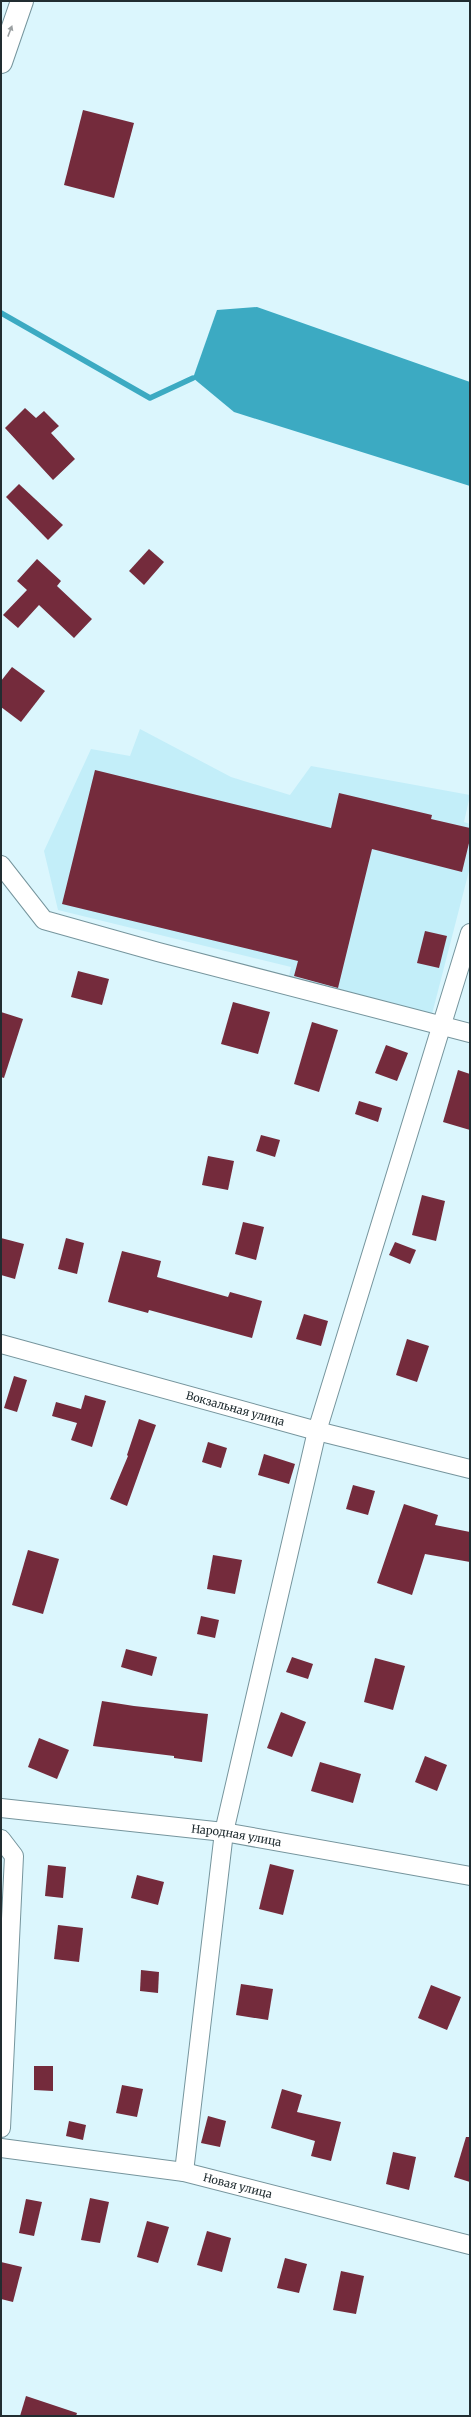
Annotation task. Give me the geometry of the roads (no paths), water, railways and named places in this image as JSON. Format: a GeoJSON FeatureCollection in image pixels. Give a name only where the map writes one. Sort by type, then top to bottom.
{"type":"FeatureCollection","features":[{"type":"Feature","properties":{"kind":"street"},"geometry":{"type":"LineString","coordinates":[[1,62],[22,1]]}},
{"type":"Feature","properties":{"kind":"street"},"geometry":{"type":"LineString","coordinates":[[1,865],[44,920],[158,952],[470,1032]]}},
{"type":"Feature","properties":{"kind":"street"},"geometry":{"type":"LineString","coordinates":[[184,2172],[224,1832],[317,1431],[470,933]]}},
{"type":"Feature","properties":{"kind":"street","name":"Вокзальная улица"},"geometry":{"type":"LineString","coordinates":[[1,1344],[317,1431],[470,1469]]}},
{"type":"Feature","properties":{"kind":"street","name":"Народная улица"},"geometry":{"type":"LineString","coordinates":[[1,1808],[224,1832],[470,1876]]}},
{"type":"Feature","properties":{"kind":"street"},"geometry":{"type":"LineString","coordinates":[[1,1839],[14,1856],[1,2128]]}},
{"type":"Feature","properties":{"kind":"street","name":"Новая улица"},"geometry":{"type":"LineString","coordinates":[[1,2148],[184,2172],[470,2245]]}},
{"type":"Feature","properties":{"kind":"water"},"geometry":{"type":"Polygon","coordinates":[[[257,307],[470,382],[470,486],[234,412],[193,378],[217,310],[257,307]]]}},
{"type":"Feature","properties":{"kind":"waterway"},"geometry":{"type":"LineString","coordinates":[[1,313],[150,398],[193,378]]}}]}
